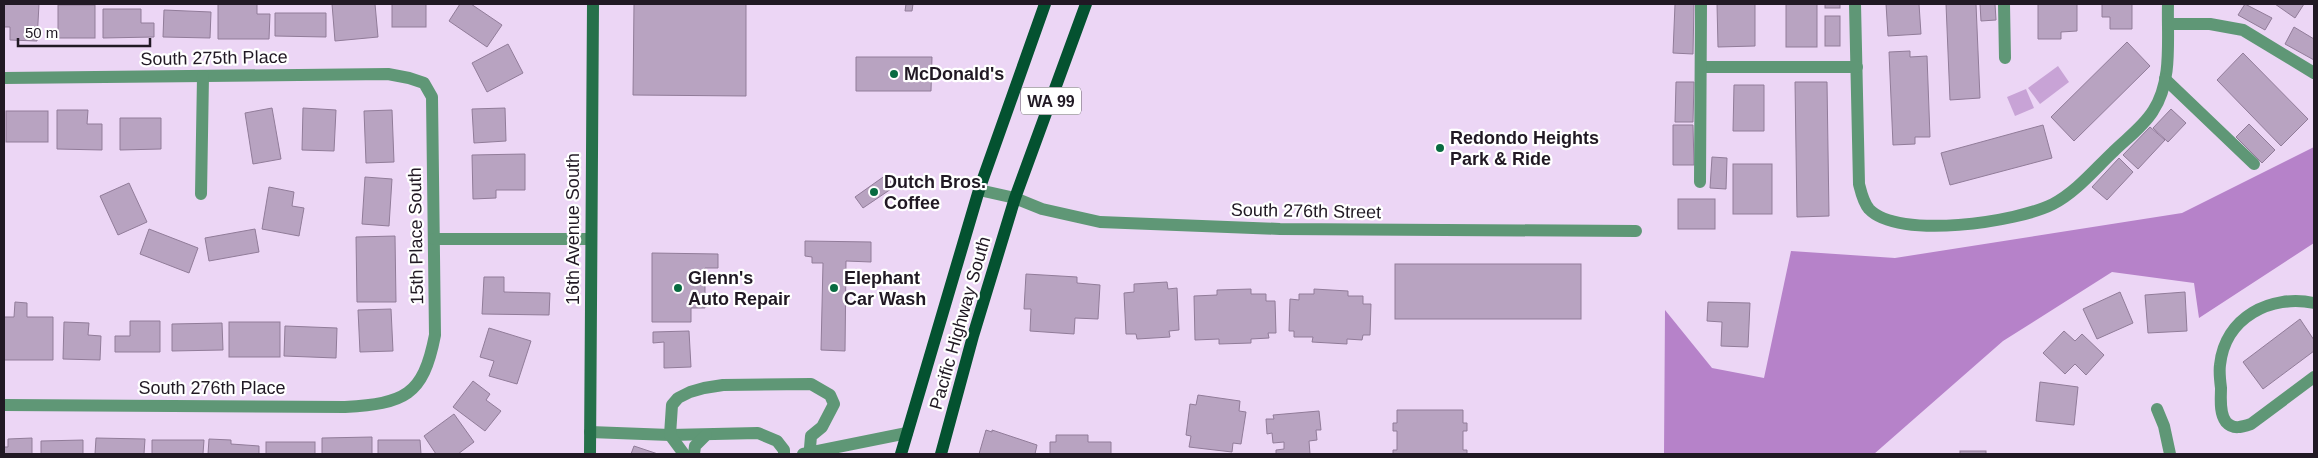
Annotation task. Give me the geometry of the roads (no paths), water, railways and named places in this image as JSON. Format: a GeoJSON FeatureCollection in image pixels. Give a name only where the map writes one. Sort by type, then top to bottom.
{"type":"FeatureCollection","features":[{"type":"Feature","properties":{"kind":"main road","name":"16th Avenue South"},"geometry":{"type":"LineString","coordinates":[[590,454],[593,4]]}},
{"type":"Feature","properties":{"kind":"main road","name":"Pacific Highway South"},"geometry":{"type":"LineString","coordinates":[[901,454],[979,190],[1046,4]]}},
{"type":"Feature","properties":{"kind":"main road","name":"Pacific Highway South"},"geometry":{"type":"LineString","coordinates":[[941,454],[973,336],[1015,198],[1086,4]]}},
{"type":"Feature","properties":{"kind":"street"},"geometry":{"type":"LineString","coordinates":[[1700,182],[1701,4]]}},
{"type":"Feature","properties":{"kind":"street"},"geometry":{"type":"LineString","coordinates":[[1855,4],[1859,184],[1863,198],[1869,209],[1881,217],[1896,222],[1933,225],[1978,224],[2004,220],[2054,204],[2073,190],[2142,124],[2157,103],[2165,79],[2168,4]]}},
{"type":"Feature","properties":{"kind":"street"},"geometry":{"type":"LineString","coordinates":[[2004,4],[2005,58]]}},
{"type":"Feature","properties":{"kind":"street"},"geometry":{"type":"LineString","coordinates":[[2168,24],[2210,24],[2244,30],[2314,73]]}},
{"type":"Feature","properties":{"kind":"street"},"geometry":{"type":"LineString","coordinates":[[1701,67],[1857,67]]}},
{"type":"Feature","properties":{"kind":"street","name":"South 275th Place"},"geometry":{"type":"LineString","coordinates":[[4,78],[388,74],[424,83]]}},
{"type":"Feature","properties":{"kind":"street"},"geometry":{"type":"LineString","coordinates":[[201,194],[203,76]]}},
{"type":"Feature","properties":{"kind":"street"},"geometry":{"type":"LineString","coordinates":[[2165,79],[2254,164]]}},
{"type":"Feature","properties":{"kind":"street","name":"15th Place South"},"geometry":{"type":"LineString","coordinates":[[416,386],[430,359],[435,335],[432,98],[424,83]]}},
{"type":"Feature","properties":{"kind":"street","name":"South 276th Street"},"geometry":{"type":"LineString","coordinates":[[979,190],[1015,198],[1042,209],[1100,222],[1280,229],[1636,231]]}},
{"type":"Feature","properties":{"kind":"street"},"geometry":{"type":"LineString","coordinates":[[434,240],[590,240]]}},
{"type":"Feature","properties":{"kind":"street"},"geometry":{"type":"LineString","coordinates":[[2314,303],[2296,300],[2273,303],[2247,316],[2237,326],[2228,340],[2220,365],[2221,409],[2224,420],[2231,426],[2241,427],[2250,424],[2314,377]]}},
{"type":"Feature","properties":{"kind":"street"},"geometry":{"type":"LineString","coordinates":[[684,454],[670,435],[672,406],[678,398],[690,392],[723,385],[812,384],[830,394],[834,404],[822,427],[811,436],[810,448],[812,453],[907,433]]}},
{"type":"Feature","properties":{"kind":"street","name":"South 276th Place"},"geometry":{"type":"LineString","coordinates":[[4,405],[345,407],[392,401],[406,395],[416,386]]}},
{"type":"Feature","properties":{"kind":"street"},"geometry":{"type":"LineString","coordinates":[[2157,409],[2164,426],[2170,454]]}},
{"type":"Feature","properties":{"kind":"street"},"geometry":{"type":"LineString","coordinates":[[590,432],[670,435],[758,433],[778,441],[784,450],[784,454]]}},
{"type":"Feature","properties":{"kind":"street"},"geometry":{"type":"LineString","coordinates":[[694,454],[696,446],[706,435]]}},
{"type":"Feature","properties":{"kind":"place","name":"McDonald's"},"geometry":{"type":"Point","coordinates":[894,74]}},
{"type":"Feature","properties":{"kind":"place","name":"Redondo Heights Park & Ride"},"geometry":{"type":"Point","coordinates":[1440,148]}},
{"type":"Feature","properties":{"kind":"place","name":"Dutch Bros. Coffee"},"geometry":{"type":"Point","coordinates":[874,192]}},
{"type":"Feature","properties":{"kind":"place","name":"Glenn's Auto Repair"},"geometry":{"type":"Point","coordinates":[678,288]}},
{"type":"Feature","properties":{"kind":"place","name":"Elephant Car Wash"},"geometry":{"type":"Point","coordinates":[834,288]}}]}
